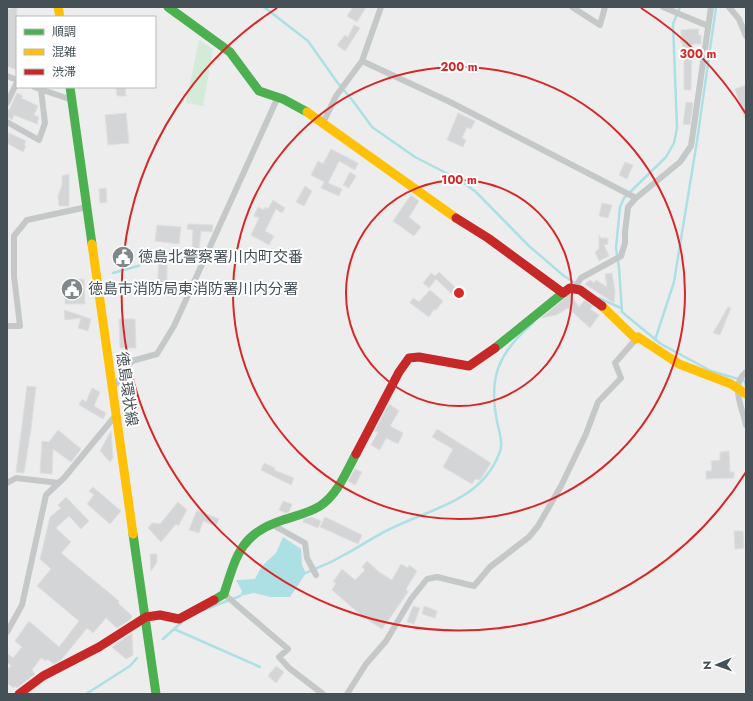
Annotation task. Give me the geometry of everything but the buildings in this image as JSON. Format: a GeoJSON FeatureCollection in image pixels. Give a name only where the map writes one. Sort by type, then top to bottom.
{"type":"FeatureCollection","features":[{"type":"Feature","properties":{"kind":"street"},"geometry":{"type":"LineString","coordinates":[[168,7],[181,18],[230,52],[259,91],[278,98],[306,112],[323,123],[439,208],[488,238],[563,293]]}},
{"type":"Feature","properties":{"kind":"street"},"geometry":{"type":"LineString","coordinates":[[323,123],[336,96],[362,61],[381,7]]}},
{"type":"Feature","properties":{"kind":"street"},"geometry":{"type":"LineString","coordinates":[[572,7],[600,25],[604,7]]}},
{"type":"Feature","properties":{"kind":"street"},"geometry":{"type":"LineString","coordinates":[[663,7],[708,26]]}},
{"type":"Feature","properties":{"kind":"street"},"geometry":{"type":"LineString","coordinates":[[19,694],[43,676],[99,647],[146,617],[160,616],[179,619],[224,594],[232,570],[249,537],[258,529],[312,510],[328,499],[339,486],[399,372],[409,358],[419,357],[450,364],[469,366],[492,350],[567,289],[577,285],[622,256],[625,243],[624,232],[631,195],[680,162],[691,146],[711,7]]}},
{"type":"Feature","properties":{"kind":"street"},"geometry":{"type":"LineString","coordinates":[[729,7],[739,19],[746,36]]}},
{"type":"Feature","properties":{"kind":"street"},"geometry":{"type":"LineString","coordinates":[[362,61],[450,102],[631,195]]}},
{"type":"Feature","properties":{"kind":"street"},"geometry":{"type":"LineString","coordinates":[[7,76],[16,80]]}},
{"type":"Feature","properties":{"kind":"street"},"geometry":{"type":"LineString","coordinates":[[7,102],[16,83]]}},
{"type":"Feature","properties":{"kind":"street"},"geometry":{"type":"LineString","coordinates":[[36,88],[72,100]]}},
{"type":"Feature","properties":{"kind":"street","name":"徳島環状線"},"geometry":{"type":"LineString","coordinates":[[70,88],[112,390],[146,617],[155,692]]}},
{"type":"Feature","properties":{"kind":"street"},"geometry":{"type":"LineString","coordinates":[[7,122],[39,140],[45,123],[41,90]]}},
{"type":"Feature","properties":{"kind":"street"},"geometry":{"type":"LineString","coordinates":[[112,390],[132,361],[157,354],[174,326],[278,98]]}},
{"type":"Feature","properties":{"kind":"street"},"geometry":{"type":"LineString","coordinates":[[7,326],[20,326],[14,276],[14,236],[26,220],[87,207]]}},
{"type":"Feature","properties":{"kind":"street"},"geometry":{"type":"LineString","coordinates":[[577,285],[607,310],[636,339]]}},
{"type":"Feature","properties":{"kind":"street"},"geometry":{"type":"LineString","coordinates":[[347,694],[366,664],[386,641],[411,599],[427,579],[437,577],[474,586],[490,567],[502,556],[529,537],[545,516],[561,486],[586,434],[598,402],[621,378],[615,363],[638,336],[679,364],[741,389]]}},
{"type":"Feature","properties":{"kind":"street"},"geometry":{"type":"LineString","coordinates":[[744,374],[741,389],[746,425]]}},
{"type":"Feature","properties":{"kind":"street"},"geometry":{"type":"LineString","coordinates":[[7,632],[22,605],[46,495],[59,482],[116,415]]}},
{"type":"Feature","properties":{"kind":"street"},"geometry":{"type":"LineString","coordinates":[[7,483],[16,478],[59,482]]}},
{"type":"Feature","properties":{"kind":"street"},"geometry":{"type":"LineString","coordinates":[[273,524],[305,543],[307,558],[316,574]]}},
{"type":"Feature","properties":{"kind":"street"},"geometry":{"type":"LineString","coordinates":[[224,594],[288,649],[279,658],[288,668],[323,694]]}},
{"type":"Feature","properties":{"kind":"green space"},"geometry":{"type":"Polygon","coordinates":[[[199,40],[213,49],[203,106],[186,103],[199,40]]]}},
{"type":"Feature","properties":{"kind":"water"},"geometry":{"type":"Polygon","coordinates":[[[283,537],[301,549],[302,565],[306,573],[290,597],[270,597],[254,593],[240,596],[242,591],[236,580],[255,579],[262,566],[276,553],[283,537]]]}},
{"type":"Feature","properties":{"kind":"waterway"},"geometry":{"type":"LineString","coordinates":[[264,7],[308,41],[337,82],[372,127],[415,157],[458,179],[476,192],[529,246],[564,276],[577,284]]}},
{"type":"Feature","properties":{"kind":"waterway"},"geometry":{"type":"LineString","coordinates":[[680,7],[673,24],[677,128],[674,143],[666,157],[624,198],[620,207],[616,248],[622,312],[661,344],[711,371],[745,381],[746,386]]}},
{"type":"Feature","properties":{"kind":"waterway"},"geometry":{"type":"LineString","coordinates":[[655,340],[674,282],[697,141],[716,7]]}},
{"type":"Feature","properties":{"kind":"waterway"},"geometry":{"type":"LineString","coordinates":[[113,273],[138,266],[156,255],[199,260]]}},
{"type":"Feature","properties":{"kind":"waterway"},"geometry":{"type":"LineString","coordinates":[[599,298],[621,308]]}},
{"type":"Feature","properties":{"kind":"waterway"},"geometry":{"type":"LineString","coordinates":[[306,573],[329,563],[390,529],[453,502],[480,483],[491,470],[499,454],[501,446],[495,405],[495,378],[504,355],[521,334],[533,323]]}},
{"type":"Feature","properties":{"kind":"waterway"},"geometry":{"type":"LineString","coordinates":[[204,610],[240,596]]}},
{"type":"Feature","properties":{"kind":"waterway"},"geometry":{"type":"LineString","coordinates":[[163,639],[182,622]]}},
{"type":"Feature","properties":{"kind":"waterway"},"geometry":{"type":"LineString","coordinates":[[174,629],[260,667]]}},
{"type":"Feature","properties":{"kind":"waterway"},"geometry":{"type":"LineString","coordinates":[[86,694],[130,666],[137,658]]}},
{"type":"Feature","properties":{"kind":"traffic: fast"},"geometry":{"type":"LineString","coordinates":[[168,7],[230,52],[259,91],[283,99],[307,112]]}},
{"type":"Feature","properties":{"kind":"traffic: fast"},"geometry":{"type":"LineString","coordinates":[[70,88],[92,244]]}},
{"type":"Feature","properties":{"kind":"traffic: fast"},"geometry":{"type":"LineString","coordinates":[[495,348],[563,293]]}},
{"type":"Feature","properties":{"kind":"traffic: fast"},"geometry":{"type":"LineString","coordinates":[[214,600],[224,594],[232,568],[242,548],[249,539],[269,525],[311,511],[320,506],[337,489],[356,454]]}},
{"type":"Feature","properties":{"kind":"traffic: fast"},"geometry":{"type":"LineString","coordinates":[[133,534],[156,694]]}},
{"type":"Feature","properties":{"kind":"traffic: slow"},"geometry":{"type":"LineString","coordinates":[[58,7],[60,16]]}},
{"type":"Feature","properties":{"kind":"traffic: slow"},"geometry":{"type":"LineString","coordinates":[[307,112],[456,218]]}},
{"type":"Feature","properties":{"kind":"traffic: slow"},"geometry":{"type":"LineString","coordinates":[[92,244],[133,534]]}},
{"type":"Feature","properties":{"kind":"traffic: slow"},"geometry":{"type":"LineString","coordinates":[[602,306],[636,339],[638,337],[679,364],[731,384],[746,394]]}},
{"type":"Feature","properties":{"kind":"traffic: jam"},"geometry":{"type":"LineString","coordinates":[[456,218],[488,238],[563,293],[570,288],[580,290],[602,306]]}},
{"type":"Feature","properties":{"kind":"traffic: jam"},"geometry":{"type":"LineString","coordinates":[[356,454],[399,372],[409,358],[419,357],[469,366],[495,348]]}},
{"type":"Feature","properties":{"kind":"traffic: jam"},"geometry":{"type":"LineString","coordinates":[[19,694],[43,676],[99,647],[146,617],[160,615],[179,619],[214,600]]}},
{"type":"Feature","properties":{"kind":"place","name":"徳島北警察署川内町交番"},"geometry":{"type":"Point","coordinates":[123,257]}},
{"type":"Feature","properties":{"kind":"place","name":"徳島市消防局東消防署川内分署"},"geometry":{"type":"Point","coordinates":[72,289]}}]}
